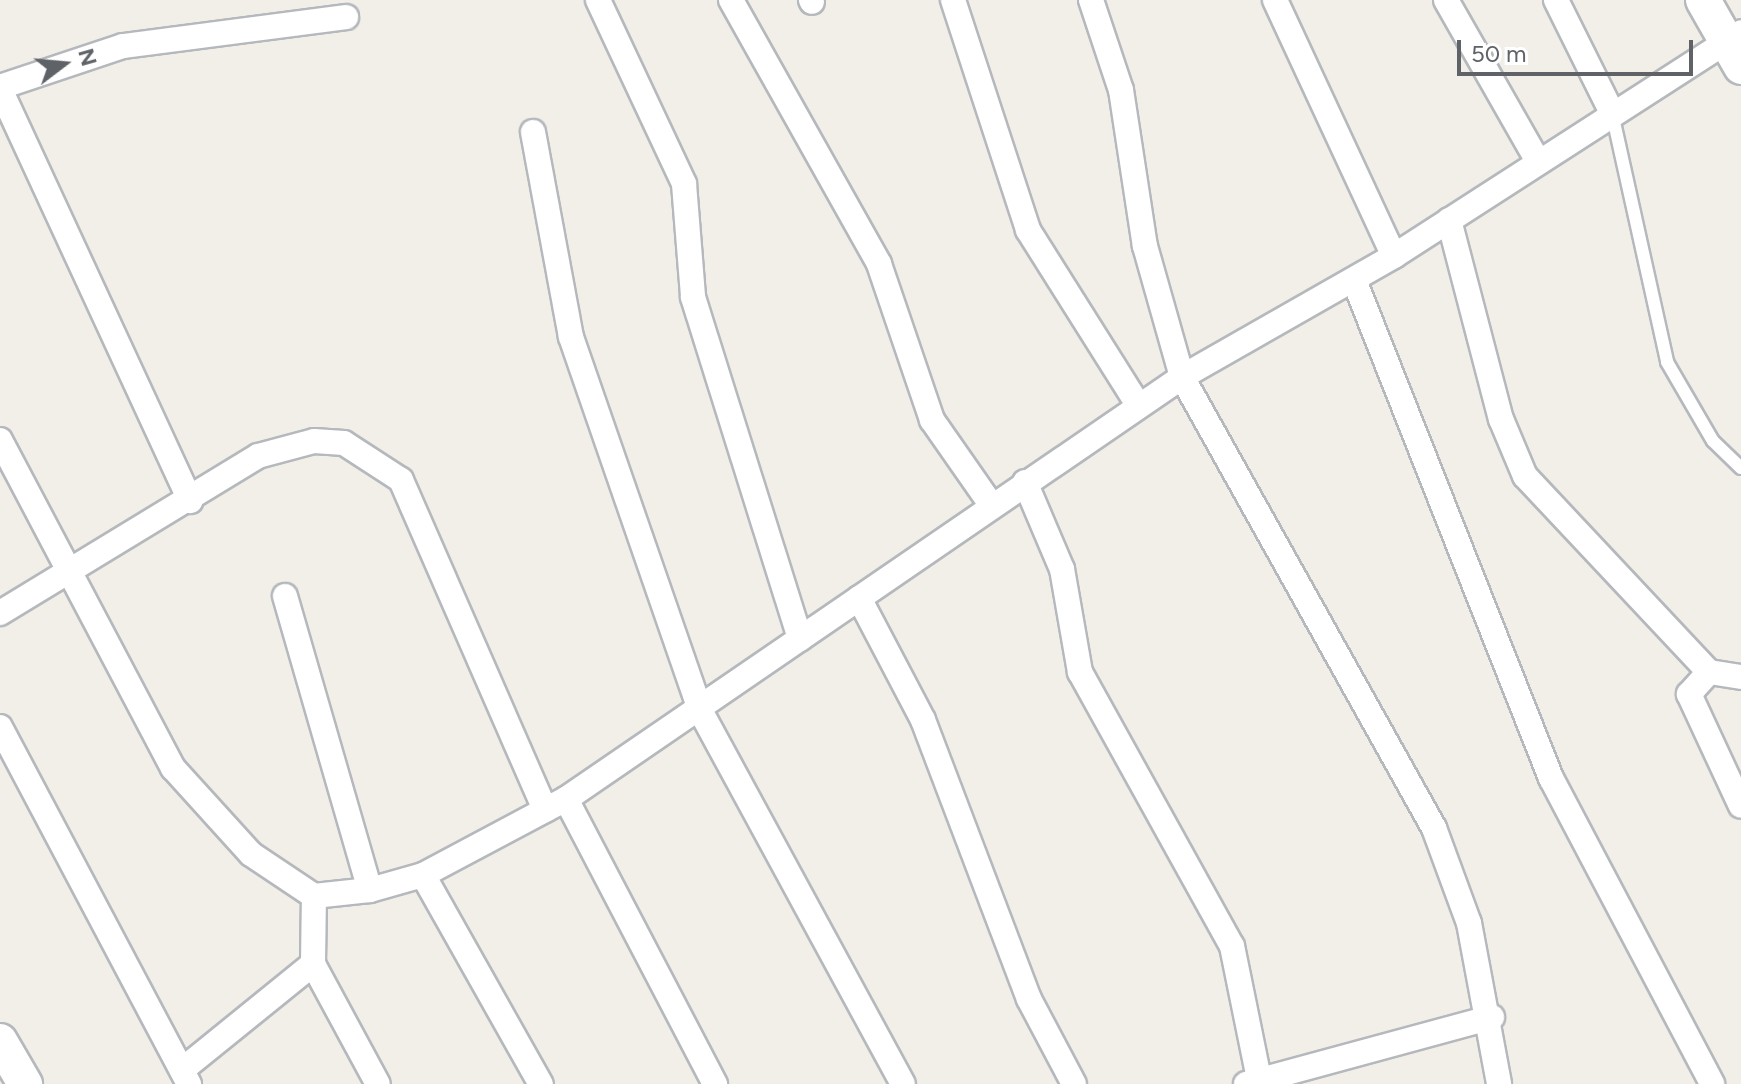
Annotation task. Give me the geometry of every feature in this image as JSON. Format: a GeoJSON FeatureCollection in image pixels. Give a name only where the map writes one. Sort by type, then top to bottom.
{"type":"FeatureCollection","features":[{"type":"Feature","properties":{"kind":"street"},"geometry":{"type":"LineString","coordinates":[[598,0],[684,184],[693,297],[800,639]]}},
{"type":"Feature","properties":{"kind":"street"},"geometry":{"type":"LineString","coordinates":[[731,0],[879,264],[932,420],[992,506]]}},
{"type":"Feature","properties":{"kind":"street"},"geometry":{"type":"LineString","coordinates":[[953,0],[1028,230],[1139,406]]}},
{"type":"Feature","properties":{"kind":"street"},"geometry":{"type":"LineString","coordinates":[[1091,0],[1121,90],[1145,246],[1182,377],[1434,828],[1469,923],[1492,1017],[1499,1084]]}},
{"type":"Feature","properties":{"kind":"street"},"geometry":{"type":"LineString","coordinates":[[1275,0],[1394,256]]}},
{"type":"Feature","properties":{"kind":"street"},"geometry":{"type":"LineString","coordinates":[[1446,0],[1538,161]]}},
{"type":"Feature","properties":{"kind":"street"},"geometry":{"type":"LineString","coordinates":[[1556,0],[1612,113]]}},
{"type":"Feature","properties":{"kind":"street"},"geometry":{"type":"LineString","coordinates":[[0,440],[173,768],[251,854],[314,896],[370,890],[423,875],[555,805],[701,712],[1025,482],[1182,377],[1394,256],[1612,113],[1736,46],[1703,0]]}},
{"type":"Feature","properties":{"kind":"street"},"geometry":{"type":"LineString","coordinates":[[190,501],[0,88],[123,46],[346,17]]}},
{"type":"Feature","properties":{"kind":"street"},"geometry":{"type":"LineString","coordinates":[[533,132],[571,337],[701,712],[903,1084]]}},
{"type":"Feature","properties":{"kind":"street"},"geometry":{"type":"LineString","coordinates":[[1449,220],[1501,419],[1525,476],[1709,672],[1741,677]]}},
{"type":"Feature","properties":{"kind":"street"},"geometry":{"type":"LineString","coordinates":[[1354,280],[1551,778],[1712,1084]]}},
{"type":"Feature","properties":{"kind":"street"},"geometry":{"type":"LineString","coordinates":[[0,613],[283,447],[344,443],[383,463],[401,480],[555,805],[715,1084]]}},
{"type":"Feature","properties":{"kind":"street"},"geometry":{"type":"LineString","coordinates":[[1025,482],[1062,569],[1080,672],[1232,946],[1255,1082],[1492,1017]]}},
{"type":"Feature","properties":{"kind":"street"},"geometry":{"type":"LineString","coordinates":[[285,596],[370,890]]}},
{"type":"Feature","properties":{"kind":"street"},"geometry":{"type":"LineString","coordinates":[[859,598],[923,720],[1029,999],[1074,1084]]}},
{"type":"Feature","properties":{"kind":"street"},"geometry":{"type":"LineString","coordinates":[[1709,672],[1689,694],[1692,712],[1741,806]]}},
{"type":"Feature","properties":{"kind":"street"},"geometry":{"type":"LineString","coordinates":[[0,727],[186,1077],[313,964]]}},
{"type":"Feature","properties":{"kind":"street"},"geometry":{"type":"LineString","coordinates":[[423,875],[541,1084]]}},
{"type":"Feature","properties":{"kind":"street"},"geometry":{"type":"LineString","coordinates":[[314,896],[313,964],[378,1084]]}},
{"type":"Feature","properties":{"kind":"street"},"geometry":{"type":"LineString","coordinates":[[0,1041],[25,1084]]}},
{"type":"Feature","properties":{"kind":"lane"},"geometry":{"type":"LineString","coordinates":[[1612,113],[1667,362],[1713,441],[1741,468]]}}]}
